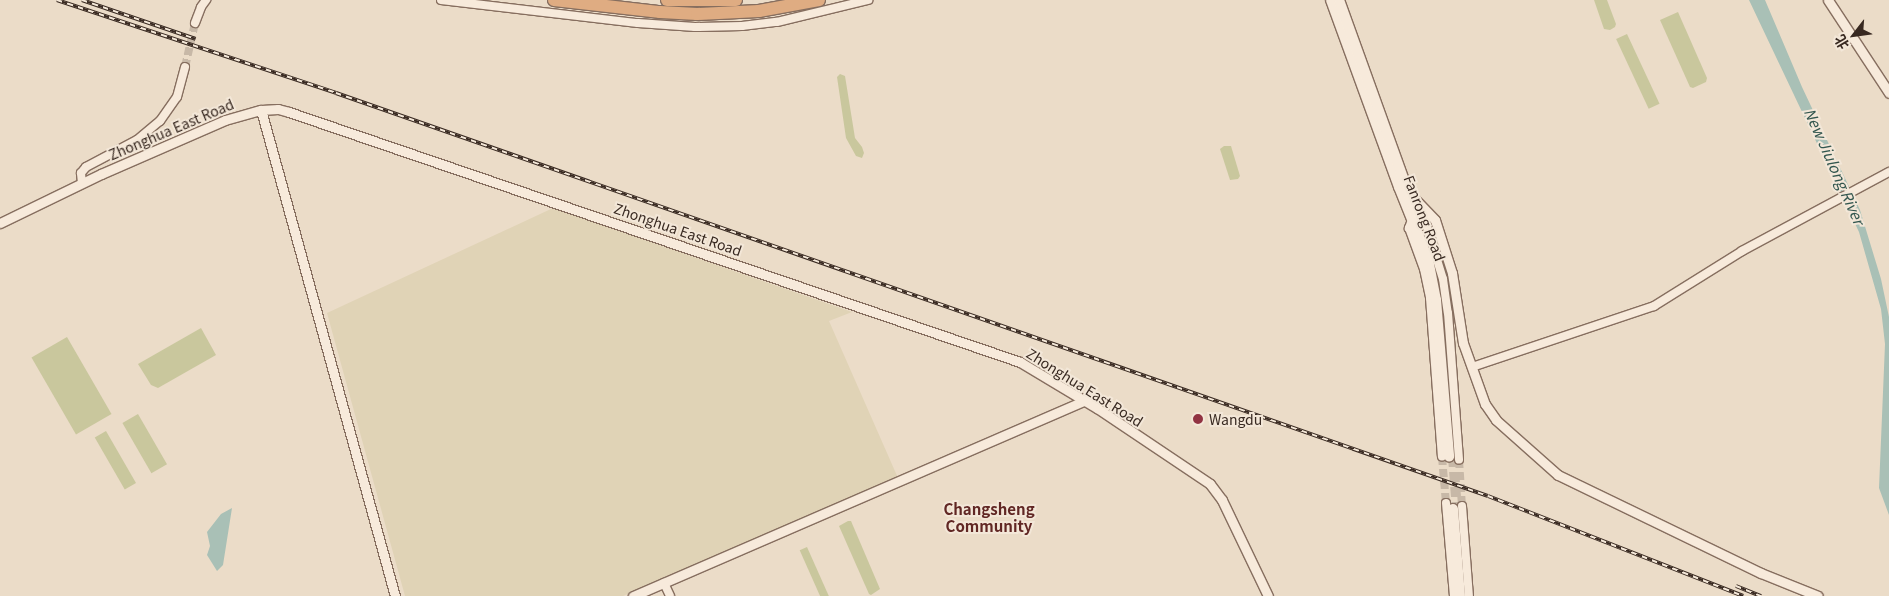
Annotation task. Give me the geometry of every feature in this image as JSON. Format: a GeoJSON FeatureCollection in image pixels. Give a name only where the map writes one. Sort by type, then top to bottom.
{"type":"FeatureCollection","features":[{"type":"Feature","properties":{"kind":"highway"},"geometry":{"type":"LineString","coordinates":[[554,0],[639,10],[697,14],[759,11],[818,0]]}},
{"type":"Feature","properties":{"kind":"highway"},"geometry":{"type":"LineString","coordinates":[[667,0],[736,0]]}},
{"type":"Feature","properties":{"kind":"main road","name":"Fanrong Road"},"geometry":{"type":"LineString","coordinates":[[1331,0],[1428,259],[1434,290],[1451,458],[1438,290],[1431,258],[1410,194],[1339,0]]}},
{"type":"Feature","properties":{"kind":"main road"},"geometry":{"type":"LineString","coordinates":[[1455,507],[1460,596]]}},
{"type":"Feature","properties":{"kind":"main road"},"geometry":{"type":"LineString","coordinates":[[1455,507],[1464,596]]}},
{"type":"Feature","properties":{"kind":"street"},"geometry":{"type":"LineString","coordinates":[[195,23],[206,0]]}},
{"type":"Feature","properties":{"kind":"street"},"geometry":{"type":"LineString","coordinates":[[441,0],[638,23],[695,27],[742,26],[777,22],[868,0]]}},
{"type":"Feature","properties":{"kind":"street"},"geometry":{"type":"LineString","coordinates":[[1828,0],[1889,93]]}},
{"type":"Feature","properties":{"kind":"street"},"geometry":{"type":"LineString","coordinates":[[82,183],[81,173],[86,167],[137,140],[160,121],[176,97],[185,67]]}},
{"type":"Feature","properties":{"kind":"street","name":"Zhonghua East Road"},"geometry":{"type":"LineString","coordinates":[[0,223],[82,183],[225,120],[261,110],[278,109],[289,112],[1006,356],[1045,375],[1210,484],[1222,500],[1268,596]]}},
{"type":"Feature","properties":{"kind":"street"},"geometry":{"type":"LineString","coordinates":[[261,110],[395,596]]}},
{"type":"Feature","properties":{"kind":"street"},"geometry":{"type":"LineString","coordinates":[[1472,367],[1643,310],[1742,251],[1889,172]]}},
{"type":"Feature","properties":{"kind":"street"},"geometry":{"type":"LineString","coordinates":[[1410,194],[1435,220],[1452,273],[1464,343],[1484,404],[1496,420],[1558,475],[1752,569],[1818,596]]}},
{"type":"Feature","properties":{"kind":"street"},"geometry":{"type":"LineString","coordinates":[[633,596],[1085,400]]}},
{"type":"Feature","properties":{"kind":"street"},"geometry":{"type":"LineString","coordinates":[[1454,596],[1455,507]]}},
{"type":"Feature","properties":{"kind":"street"},"geometry":{"type":"LineString","coordinates":[[1455,507],[1469,596]]}},
{"type":"Feature","properties":{"kind":"street"},"geometry":{"type":"LineString","coordinates":[[664,583],[670,596]]}},
{"type":"Feature","properties":{"kind":"shaded area"},"geometry":{"type":"Polygon","coordinates":[[[1594,0],[1607,0],[1616,24],[1615,27],[1610,30],[1604,29],[1594,0]]]}},
{"type":"Feature","properties":{"kind":"shaded area"},"geometry":{"type":"Polygon","coordinates":[[[1678,12],[1707,78],[1706,82],[1693,88],[1690,87],[1660,20],[1678,12]]]}},
{"type":"Feature","properties":{"kind":"shaded area"},"geometry":{"type":"Polygon","coordinates":[[[1627,34],[1660,104],[1649,109],[1616,39],[1627,34]]]}},
{"type":"Feature","properties":{"kind":"shaded area"},"geometry":{"type":"Polygon","coordinates":[[[840,74],[845,76],[855,138],[864,153],[862,158],[856,156],[846,138],[837,77],[840,74]]]}},
{"type":"Feature","properties":{"kind":"shaded area"},"geometry":{"type":"Polygon","coordinates":[[[1224,146],[1231,146],[1240,176],[1238,179],[1230,180],[1220,149],[1224,146]]]}},
{"type":"Feature","properties":{"kind":"shaded area"},"geometry":{"type":"Polygon","coordinates":[[[553,208],[852,312],[829,321],[898,478],[623,596],[405,596],[327,313],[553,208]]]}},
{"type":"Feature","properties":{"kind":"shaded area"},"geometry":{"type":"Polygon","coordinates":[[[201,328],[216,355],[158,388],[151,385],[138,364],[201,328]]]}},
{"type":"Feature","properties":{"kind":"shaded area"},"geometry":{"type":"Polygon","coordinates":[[[67,337],[112,414],[76,435],[31,358],[67,337]]]}},
{"type":"Feature","properties":{"kind":"shaded area"},"geometry":{"type":"Polygon","coordinates":[[[138,414],[167,464],[151,473],[122,423],[138,414]]]}},
{"type":"Feature","properties":{"kind":"shaded area"},"geometry":{"type":"Polygon","coordinates":[[[106,431],[136,483],[125,489],[95,438],[106,431]]]}},
{"type":"Feature","properties":{"kind":"shaded area"},"geometry":{"type":"Polygon","coordinates":[[[851,521],[880,589],[871,595],[839,526],[851,521]]]}},
{"type":"Feature","properties":{"kind":"shaded area"},"geometry":{"type":"Polygon","coordinates":[[[807,547],[829,596],[820,596],[800,550],[807,547]]]}},
{"type":"Feature","properties":{"kind":"water","name":"New Jiulong River"},"geometry":{"type":"Polygon","coordinates":[[[1749,0],[1765,0],[1802,87],[1860,210],[1881,279],[1889,317],[1889,515],[1879,488],[1885,344],[1881,309],[1859,232],[1749,0]]]}},
{"type":"Feature","properties":{"kind":"water"},"geometry":{"type":"Polygon","coordinates":[[[232,508],[223,565],[217,571],[207,555],[210,546],[207,532],[221,514],[232,508]]]}},
{"type":"Feature","properties":{"kind":"tunnel"},"geometry":{"type":"LineString","coordinates":[[185,67],[195,23]]}},
{"type":"Feature","properties":{"kind":"tunnel"},"geometry":{"type":"LineString","coordinates":[[1442,457],[1446,503]]}},
{"type":"Feature","properties":{"kind":"tunnel"},"geometry":{"type":"LineString","coordinates":[[1453,457],[1457,510]]}},
{"type":"Feature","properties":{"kind":"tunnel"},"geometry":{"type":"LineString","coordinates":[[1459,460],[1462,506]]}},
{"type":"Feature","properties":{"kind":"railway"},"geometry":{"type":"LineString","coordinates":[[57,0],[336,93],[1488,496],[1743,596]]}},
{"type":"Feature","properties":{"kind":"railway"},"geometry":{"type":"LineString","coordinates":[[82,0],[196,39]]}},
{"type":"Feature","properties":{"kind":"railway"},"geometry":{"type":"LineString","coordinates":[[1736,586],[1761,596]]}},
{"type":"Feature","properties":{"kind":"place","name":"Wangdu"},"geometry":{"type":"Point","coordinates":[1198,419]}},
{"type":"Feature","properties":{"kind":"district","name":"Changsheng Community"},"geometry":{"type":"Point","coordinates":[989,516]}}]}
